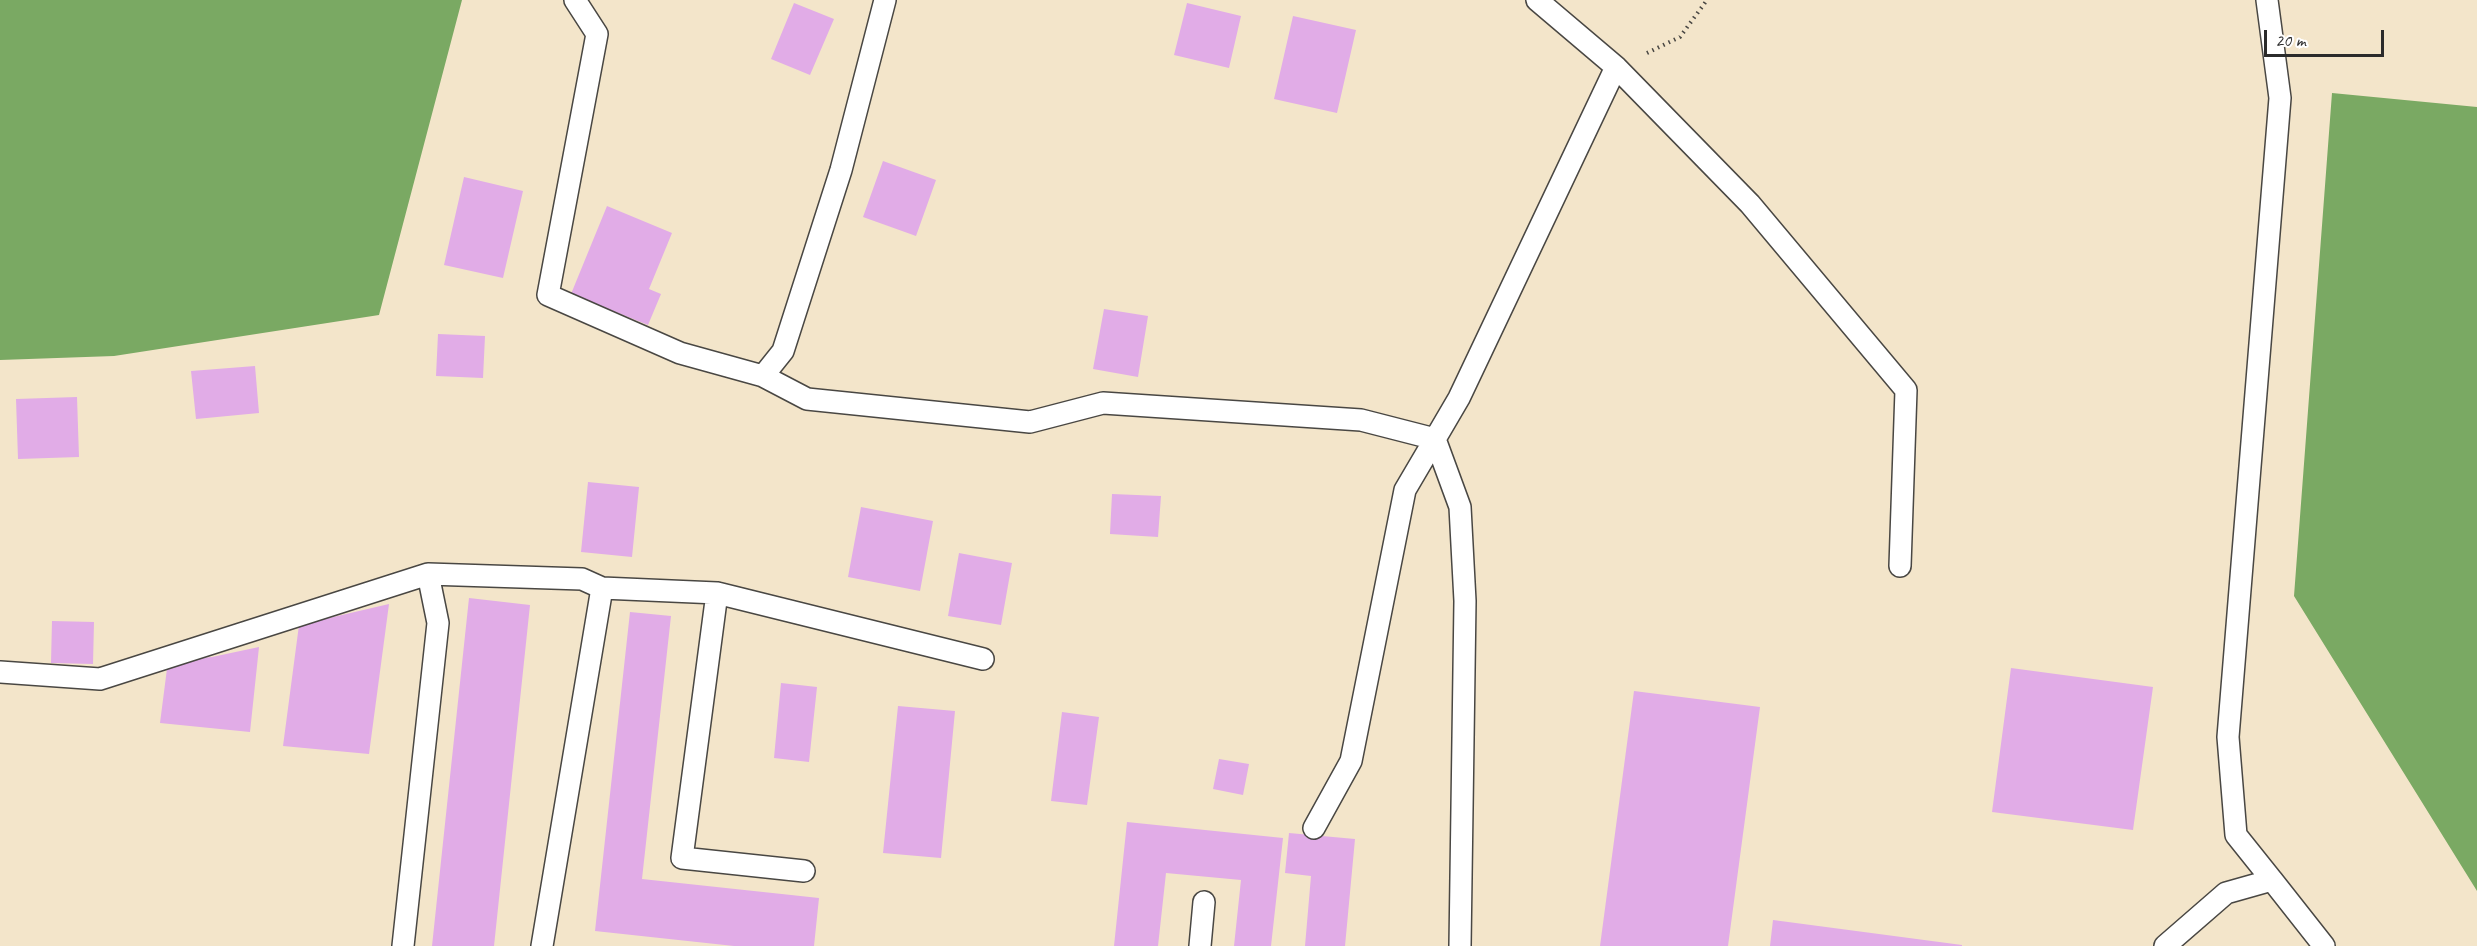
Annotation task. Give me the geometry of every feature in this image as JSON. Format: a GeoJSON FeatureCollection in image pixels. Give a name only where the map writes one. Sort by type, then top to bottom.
{"type":"FeatureCollection","features":[{"type":"Feature","properties":{"kind":"lane"},"geometry":{"type":"LineString","coordinates":[[575,0],[597,34],[548,295],[680,353],[763,376],[807,399],[1030,422],[1103,403],[1361,420],[1435,439]]}},
{"type":"Feature","properties":{"kind":"lane"},"geometry":{"type":"LineString","coordinates":[[763,376],[783,351],[841,170],[885,0]]}},
{"type":"Feature","properties":{"kind":"lane"},"geometry":{"type":"LineString","coordinates":[[1538,0],[1616,67],[1750,204],[1906,390],[1900,566]]}},
{"type":"Feature","properties":{"kind":"lane"},"geometry":{"type":"LineString","coordinates":[[2267,0],[2280,98],[2228,736],[2236,835],[2324,946]]}},
{"type":"Feature","properties":{"kind":"lane"},"geometry":{"type":"LineString","coordinates":[[1314,828],[1351,761],[1405,490],[1459,398],[1616,67]]}},
{"type":"Feature","properties":{"kind":"lane"},"geometry":{"type":"LineString","coordinates":[[1435,439],[1460,507],[1465,601],[1460,946]]}},
{"type":"Feature","properties":{"kind":"lane"},"geometry":{"type":"LineString","coordinates":[[403,946],[438,622],[428,574]]}},
{"type":"Feature","properties":{"kind":"lane"},"geometry":{"type":"LineString","coordinates":[[0,672],[100,679],[428,574],[582,579],[602,588],[717,593],[982,659]]}},
{"type":"Feature","properties":{"kind":"lane"},"geometry":{"type":"LineString","coordinates":[[542,946],[602,588]]}},
{"type":"Feature","properties":{"kind":"lane"},"geometry":{"type":"LineString","coordinates":[[717,593],[682,858],[804,871]]}},
{"type":"Feature","properties":{"kind":"lane"},"geometry":{"type":"LineString","coordinates":[[2165,946],[2226,892],[2272,880]]}},
{"type":"Feature","properties":{"kind":"lane"},"geometry":{"type":"LineString","coordinates":[[1200,946],[1204,902]]}},
{"type":"Feature","properties":{"kind":"path"},"geometry":{"type":"LineString","coordinates":[[1616,67],[1680,37],[1707,0]]}},
{"type":"Feature","properties":{"kind":"green space"},"geometry":{"type":"Polygon","coordinates":[[[0,0],[462,0],[379,315],[114,356],[0,360],[0,0]]]}},
{"type":"Feature","properties":{"kind":"green space"},"geometry":{"type":"Polygon","coordinates":[[[2332,93],[2477,107],[2477,891],[2294,596],[2332,93]]]}},
{"type":"Feature","properties":{"kind":"building"},"geometry":{"type":"Polygon","coordinates":[[[794,3],[834,19],[810,75],[771,59],[794,3]]]}},
{"type":"Feature","properties":{"kind":"building"},"geometry":{"type":"Polygon","coordinates":[[[1187,3],[1241,16],[1229,68],[1174,55],[1187,3]]]}},
{"type":"Feature","properties":{"kind":"building"},"geometry":{"type":"Polygon","coordinates":[[[1293,16],[1356,30],[1337,113],[1274,99],[1293,16]]]}},
{"type":"Feature","properties":{"kind":"building"},"geometry":{"type":"Polygon","coordinates":[[[883,161],[936,180],[916,236],[863,217],[883,161]]]}},
{"type":"Feature","properties":{"kind":"building"},"geometry":{"type":"Polygon","coordinates":[[[464,177],[523,191],[503,278],[444,265],[464,177]]]}},
{"type":"Feature","properties":{"kind":"building"},"geometry":{"type":"Polygon","coordinates":[[[607,206],[672,233],[649,289],[661,294],[648,325],[571,294],[607,206]]]}},
{"type":"Feature","properties":{"kind":"building"},"geometry":{"type":"Polygon","coordinates":[[[1104,309],[1148,316],[1138,377],[1093,369],[1104,309]]]}},
{"type":"Feature","properties":{"kind":"building"},"geometry":{"type":"Polygon","coordinates":[[[438,334],[485,336],[483,378],[436,376],[438,334]]]}},
{"type":"Feature","properties":{"kind":"building"},"geometry":{"type":"Polygon","coordinates":[[[255,366],[259,413],[196,419],[191,371],[255,366]]]}},
{"type":"Feature","properties":{"kind":"building"},"geometry":{"type":"Polygon","coordinates":[[[77,397],[79,457],[18,459],[16,399],[77,397]]]}},
{"type":"Feature","properties":{"kind":"building"},"geometry":{"type":"Polygon","coordinates":[[[588,482],[639,487],[632,557],[581,552],[588,482]]]}},
{"type":"Feature","properties":{"kind":"building"},"geometry":{"type":"Polygon","coordinates":[[[1112,494],[1161,496],[1158,537],[1110,534],[1112,494]]]}},
{"type":"Feature","properties":{"kind":"building"},"geometry":{"type":"Polygon","coordinates":[[[861,507],[933,521],[920,591],[848,577],[861,507]]]}},
{"type":"Feature","properties":{"kind":"building"},"geometry":{"type":"Polygon","coordinates":[[[959,553],[1012,563],[1001,625],[948,616],[959,553]]]}},
{"type":"Feature","properties":{"kind":"building"},"geometry":{"type":"Polygon","coordinates":[[[469,598],[530,605],[494,946],[432,946],[469,598]]]}},
{"type":"Feature","properties":{"kind":"building"},"geometry":{"type":"Polygon","coordinates":[[[389,604],[369,754],[283,746],[299,625],[389,604]]]}},
{"type":"Feature","properties":{"kind":"building"},"geometry":{"type":"Polygon","coordinates":[[[630,612],[671,616],[642,879],[819,898],[814,946],[734,946],[595,931],[630,612]]]}},
{"type":"Feature","properties":{"kind":"building"},"geometry":{"type":"Polygon","coordinates":[[[52,621],[94,622],[93,664],[51,663],[52,621]]]}},
{"type":"Feature","properties":{"kind":"building"},"geometry":{"type":"Polygon","coordinates":[[[259,647],[250,732],[160,723],[168,661],[212,657],[259,647]]]}},
{"type":"Feature","properties":{"kind":"building"},"geometry":{"type":"Polygon","coordinates":[[[2011,668],[2153,687],[2133,830],[1992,812],[2011,668]]]}},
{"type":"Feature","properties":{"kind":"building"},"geometry":{"type":"Polygon","coordinates":[[[781,683],[817,687],[809,762],[774,758],[781,683]]]}},
{"type":"Feature","properties":{"kind":"building"},"geometry":{"type":"Polygon","coordinates":[[[1634,691],[1760,707],[1728,946],[1600,946],[1634,691]]]}},
{"type":"Feature","properties":{"kind":"building"},"geometry":{"type":"Polygon","coordinates":[[[898,706],[955,711],[941,858],[883,853],[898,706]]]}},
{"type":"Feature","properties":{"kind":"building"},"geometry":{"type":"Polygon","coordinates":[[[1062,712],[1099,717],[1087,805],[1051,801],[1062,712]]]}},
{"type":"Feature","properties":{"kind":"building"},"geometry":{"type":"Polygon","coordinates":[[[1219,759],[1249,764],[1243,795],[1213,789],[1219,759]]]}},
{"type":"Feature","properties":{"kind":"building"},"geometry":{"type":"Polygon","coordinates":[[[1127,822],[1283,838],[1271,946],[1234,946],[1241,880],[1166,873],[1158,946],[1114,946],[1127,822]]]}},
{"type":"Feature","properties":{"kind":"building"},"geometry":{"type":"Polygon","coordinates":[[[1289,833],[1355,839],[1345,946],[1305,946],[1311,876],[1285,873],[1289,833]]]}},
{"type":"Feature","properties":{"kind":"building"},"geometry":{"type":"Polygon","coordinates":[[[1773,920],[1962,945],[1962,946],[1770,946],[1773,920]]]}}]}
